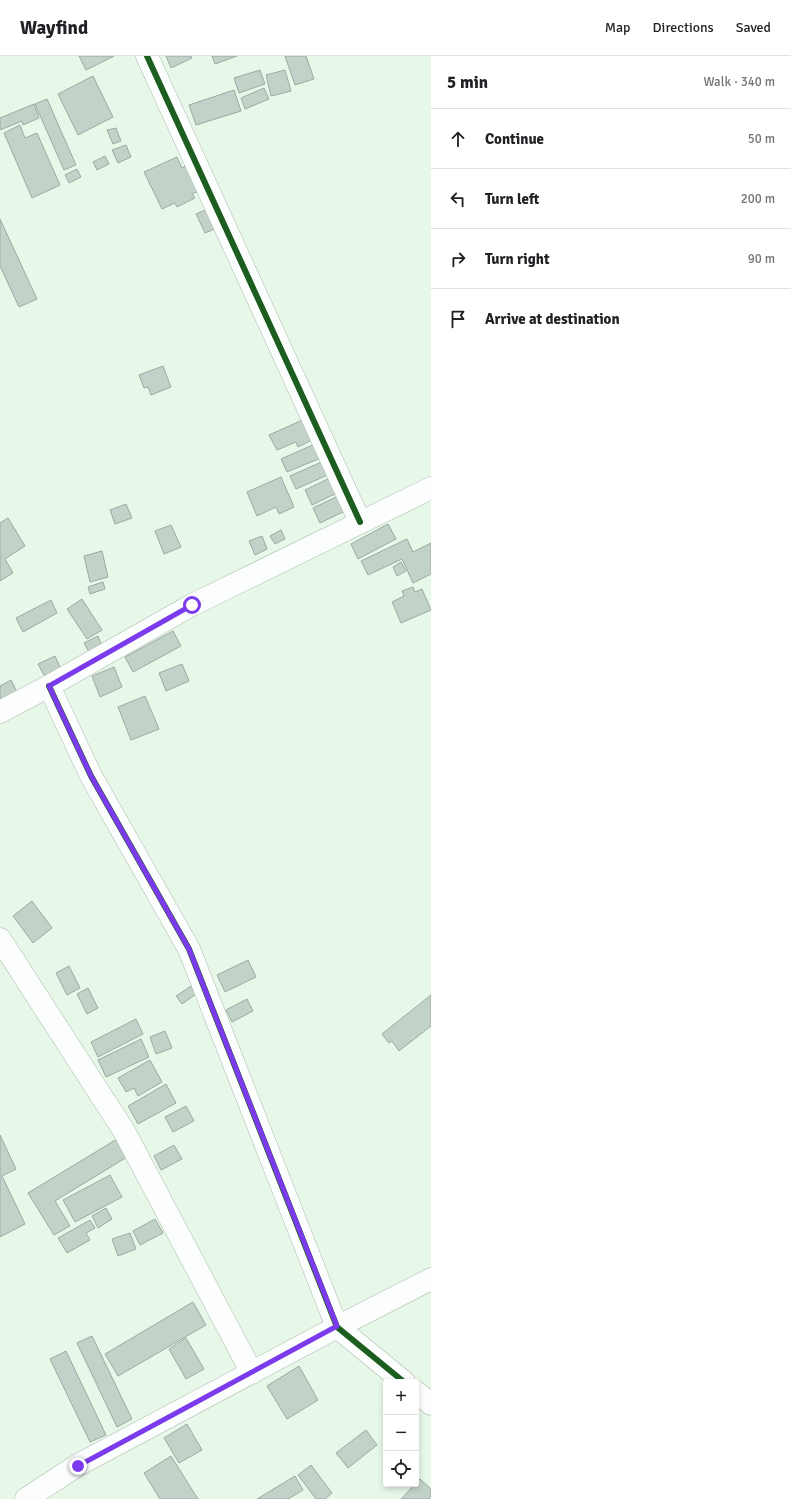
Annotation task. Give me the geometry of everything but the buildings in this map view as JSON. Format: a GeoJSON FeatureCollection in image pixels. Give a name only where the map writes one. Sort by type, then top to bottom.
{"type":"FeatureCollection","features":[{"type":"Feature","properties":{"kind":"street"},"geometry":{"type":"LineString","coordinates":[[148,56],[360,522]]}},
{"type":"Feature","properties":{"kind":"street"},"geometry":{"type":"LineString","coordinates":[[0,712],[192,605],[431,488]]}},
{"type":"Feature","properties":{"kind":"street"},"geometry":{"type":"LineString","coordinates":[[49,686],[91,776],[189,949],[337,1326],[400,1379]]}},
{"type":"Feature","properties":{"kind":"street"},"geometry":{"type":"LineString","coordinates":[[0,939],[124,1131],[252,1373]]}},
{"type":"Feature","properties":{"kind":"street"},"geometry":{"type":"LineString","coordinates":[[26,1499],[78,1466],[337,1326],[431,1279]]}},
{"type":"Feature","properties":{"kind":"street"},"geometry":{"type":"LineString","coordinates":[[419,1394],[431,1404]]}},
{"type":"Feature","properties":{"kind":"cycle path"},"geometry":{"type":"LineString","coordinates":[[147,56],[360,522]]}},
{"type":"Feature","properties":{"kind":"cycle path"},"geometry":{"type":"LineString","coordinates":[[49,686],[91,776],[189,949],[337,1327],[400,1379]]}},
{"type":"Feature","properties":{"kind":"route"},"geometry":{"type":"LineString","coordinates":[[78,1466],[337,1326],[189,949],[91,776],[49,686],[192,605]]}}]}
